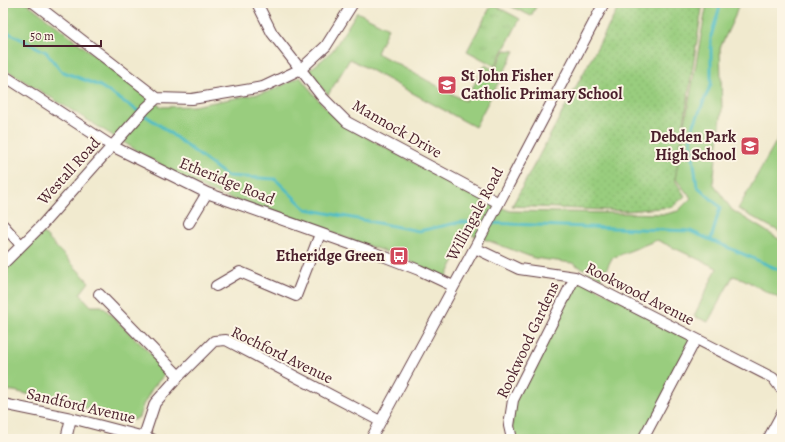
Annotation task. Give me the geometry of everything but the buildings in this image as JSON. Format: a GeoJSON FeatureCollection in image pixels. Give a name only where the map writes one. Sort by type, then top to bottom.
{"type":"FeatureCollection","features":[{"type":"Feature","properties":{"kind":"street"},"geometry":{"type":"LineString","coordinates":[[34,3],[157,98],[192,99],[263,87],[301,70],[326,46],[353,3]]}},
{"type":"Feature","properties":{"kind":"street","name":"Mannock Drive"},"geometry":{"type":"LineString","coordinates":[[257,3],[272,33],[323,98],[347,122],[499,202]]}},
{"type":"Feature","properties":{"kind":"street","name":"Willingale Road"},"geometry":{"type":"LineString","coordinates":[[371,439],[475,248],[604,3]]}},
{"type":"Feature","properties":{"kind":"street","name":"Etheridge Road"},"geometry":{"type":"LineString","coordinates":[[3,75],[112,146],[207,193],[412,267],[453,286]]}},
{"type":"Feature","properties":{"kind":"street","name":"Westall Road"},"geometry":{"type":"LineString","coordinates":[[3,264],[41,226],[136,118],[157,98]]}},
{"type":"Feature","properties":{"kind":"street"},"geometry":{"type":"LineString","coordinates":[[189,223],[207,193]]}},
{"type":"Feature","properties":{"kind":"street"},"geometry":{"type":"LineString","coordinates":[[3,225],[21,245]]}},
{"type":"Feature","properties":{"kind":"street"},"geometry":{"type":"LineString","coordinates":[[216,286],[240,272],[296,296],[320,234]]}},
{"type":"Feature","properties":{"kind":"street","name":"Rookwood Avenue"},"geometry":{"type":"LineString","coordinates":[[475,248],[519,269],[575,277],[773,378],[782,390]]}},
{"type":"Feature","properties":{"kind":"street","name":"Rookwood Gardens"},"geometry":{"type":"LineString","coordinates":[[512,439],[509,426],[513,400],[575,277]]}},
{"type":"Feature","properties":{"kind":"street"},"geometry":{"type":"LineString","coordinates":[[100,294],[179,376]]}},
{"type":"Feature","properties":{"kind":"street"},"geometry":{"type":"LineString","coordinates":[[643,439],[696,339]]}},
{"type":"Feature","properties":{"kind":"street","name":"Rochford Avenue"},"geometry":{"type":"LineString","coordinates":[[148,438],[155,403],[179,376],[214,341],[226,340],[380,421]]}},
{"type":"Feature","properties":{"kind":"street","name":"Sandford Avenue"},"geometry":{"type":"LineString","coordinates":[[3,404],[71,418],[148,438]]}},
{"type":"Feature","properties":{"kind":"street"},"geometry":{"type":"LineString","coordinates":[[768,439],[782,413]]}},
{"type":"Feature","properties":{"kind":"street"},"geometry":{"type":"LineString","coordinates":[[66,439],[71,418]]}},
{"type":"Feature","properties":{"kind":"green space"},"geometry":{"type":"Polygon","coordinates":[[[3,3],[27,3],[161,107],[193,106],[268,92],[300,77],[319,101],[345,126],[488,202],[510,211],[666,214],[678,211],[691,198],[675,178],[707,3],[739,3],[735,16],[720,48],[722,109],[713,183],[732,210],[782,241],[782,300],[743,279],[733,276],[708,322],[694,316],[717,268],[657,240],[612,258],[602,278],[572,263],[534,258],[468,233],[446,278],[398,256],[206,190],[180,177],[3,68],[3,3]]]}},
{"type":"Feature","properties":{"kind":"green space"},"geometry":{"type":"Polygon","coordinates":[[[504,3],[538,3],[531,16],[504,3]]]}},
{"type":"Feature","properties":{"kind":"green space"},"geometry":{"type":"Polygon","coordinates":[[[621,3],[703,3],[675,180],[685,196],[672,207],[626,211],[512,206],[621,3]]]}},
{"type":"Feature","properties":{"kind":"green space"},"geometry":{"type":"Polygon","coordinates":[[[492,4],[520,19],[495,66],[467,51],[492,4]]]}},
{"type":"Feature","properties":{"kind":"green space"},"geometry":{"type":"Polygon","coordinates":[[[357,12],[388,28],[377,53],[465,101],[485,65],[494,70],[505,50],[515,51],[475,127],[350,59],[328,95],[308,71],[333,50],[357,12]]]}},
{"type":"Feature","properties":{"kind":"green space"},"geometry":{"type":"Polygon","coordinates":[[[782,131],[782,233],[738,209],[782,131]]]}},
{"type":"Feature","properties":{"kind":"green space"},"geometry":{"type":"Polygon","coordinates":[[[43,233],[89,282],[80,294],[91,306],[102,306],[164,367],[164,375],[152,389],[143,405],[139,417],[134,420],[14,391],[3,390],[3,271],[43,233]]]}},
{"type":"Feature","properties":{"kind":"green space"},"geometry":{"type":"Polygon","coordinates":[[[575,277],[696,339],[643,439],[512,439],[513,400],[575,277]]]}},
{"type":"Feature","properties":{"kind":"waterway"},"geometry":{"type":"LineString","coordinates":[[711,240],[720,207],[697,186],[690,134],[711,84],[711,36],[721,3]]}},
{"type":"Feature","properties":{"kind":"waterway"},"geometry":{"type":"LineString","coordinates":[[3,30],[46,52],[61,71],[100,86],[158,124],[227,176],[275,179],[306,209],[419,231],[461,222],[690,231],[782,271]]}},
{"type":"Feature","properties":{"kind":"place","name":"St John Fisher Catholic Primary School"},"geometry":{"type":"Point","coordinates":[447,85]}},
{"type":"Feature","properties":{"kind":"place","name":"Debden Park High School"},"geometry":{"type":"Point","coordinates":[750,146]}},
{"type":"Feature","properties":{"kind":"place","name":"Etheridge Green"},"geometry":{"type":"Point","coordinates":[399,256]}}]}
